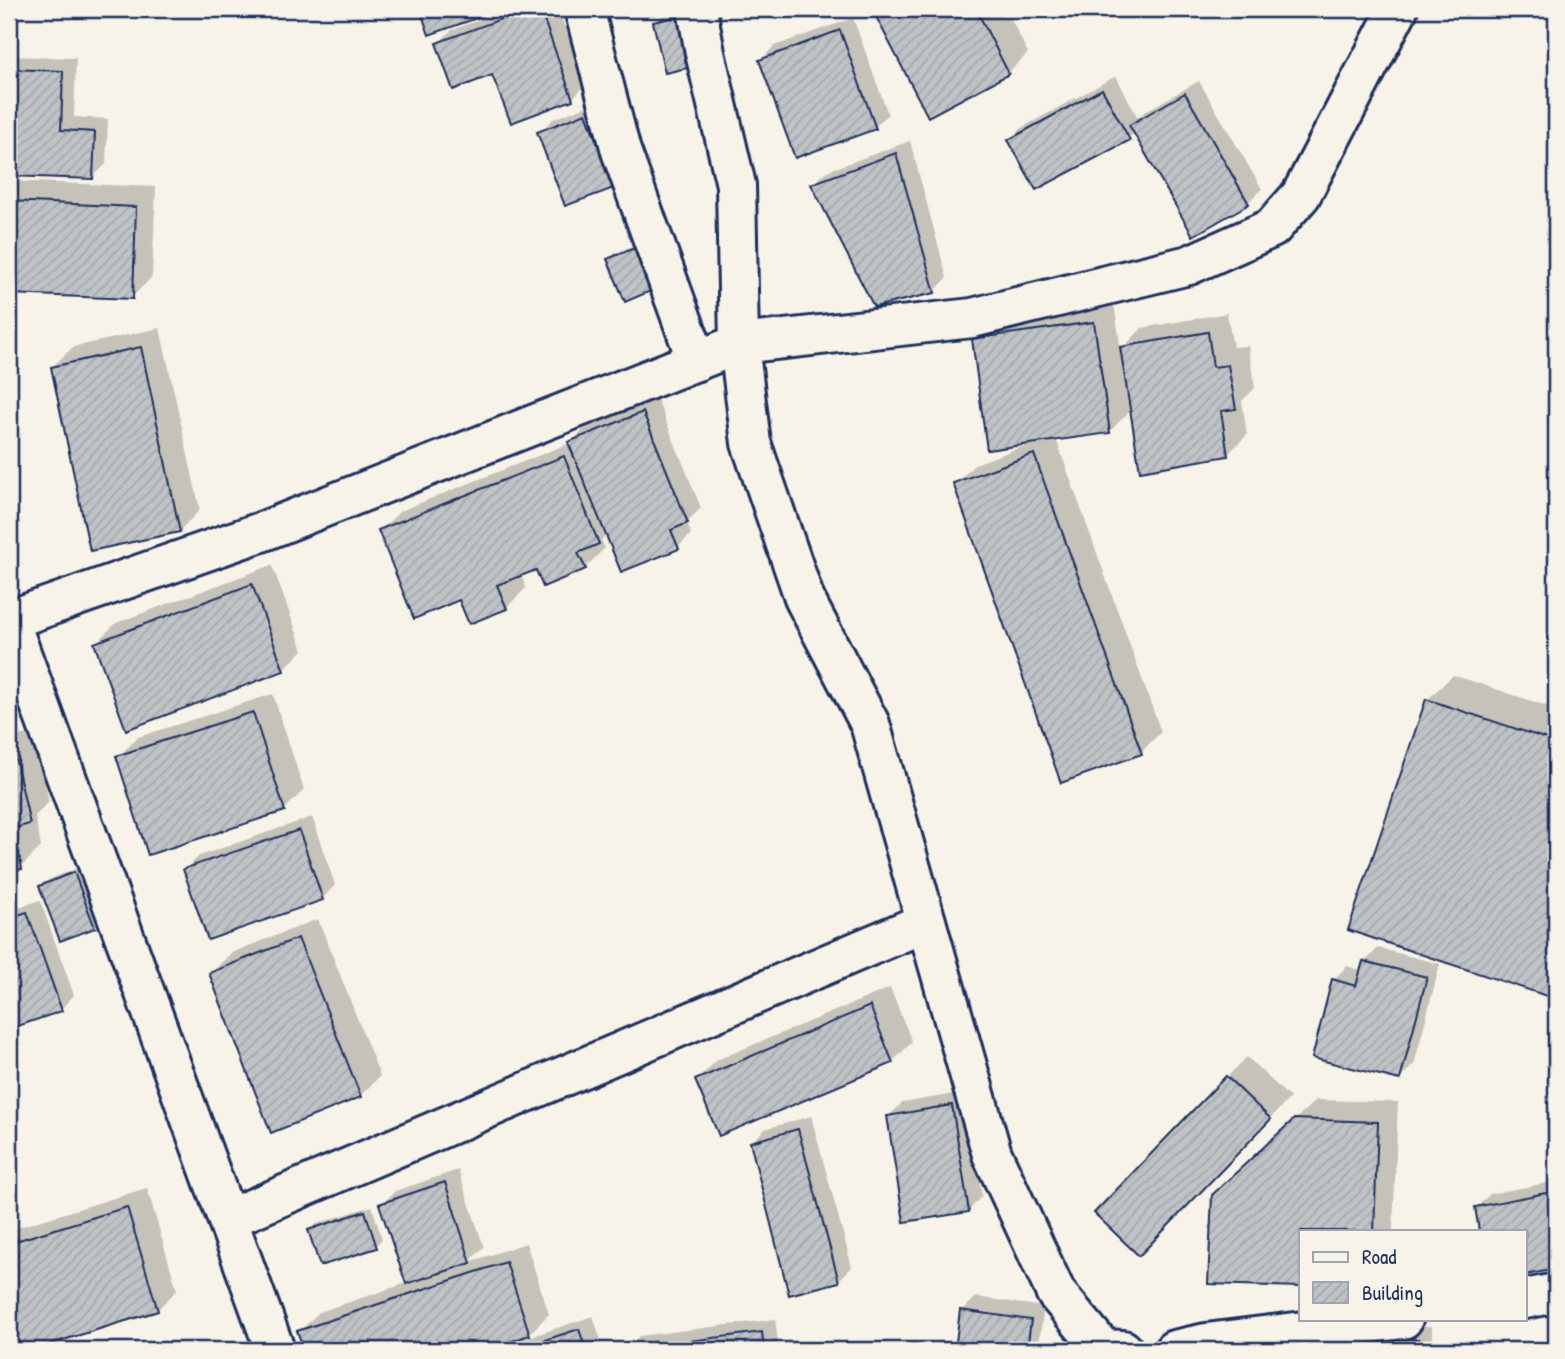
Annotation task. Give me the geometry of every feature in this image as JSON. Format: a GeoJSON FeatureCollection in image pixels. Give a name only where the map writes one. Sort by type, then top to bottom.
{"type":"FeatureCollection","features":[{"type":"Feature","properties":{"kind":"street"},"geometry":{"type":"LineString","coordinates":[[584,9],[621,151],[697,360]]}},
{"type":"Feature","properties":{"kind":"street"},"geometry":{"type":"LineString","coordinates":[[697,9],[736,185],[739,344],[751,443],[805,600],[870,724],[992,1154],[1056,1293],[1102,1349],[1123,1350]]}},
{"type":"Feature","properties":{"kind":"street"},"geometry":{"type":"LineString","coordinates":[[275,1350],[9,620],[261,532],[739,344],[972,318],[1189,265],[1272,228],[1301,195],[1398,9]]}},
{"type":"Feature","properties":{"kind":"street"},"geometry":{"type":"LineString","coordinates":[[228,1219],[926,922]]}},
{"type":"Feature","properties":{"kind":"street"},"geometry":{"type":"LineString","coordinates":[[1526,1299],[1556,1293]]}},
{"type":"Feature","properties":{"kind":"street"},"geometry":{"type":"LineString","coordinates":[[1174,1350],[1206,1343],[1395,1320]]}},
{"type":"Feature","properties":{"kind":"building"},"geometry":{"type":"Polygon","coordinates":[[[420,9],[502,9],[429,35],[420,9]]]}},
{"type":"Feature","properties":{"kind":"building"},"geometry":{"type":"Polygon","coordinates":[[[528,9],[540,9],[573,100],[511,123],[492,75],[453,90],[436,43],[528,9]]]}},
{"type":"Feature","properties":{"kind":"building"},"geometry":{"type":"Polygon","coordinates":[[[872,9],[976,9],[1009,74],[928,117],[872,9]]]}},
{"type":"Feature","properties":{"kind":"building"},"geometry":{"type":"Polygon","coordinates":[[[694,13],[705,64],[665,73],[653,22],[694,13]]]}},
{"type":"Feature","properties":{"kind":"building"},"geometry":{"type":"Polygon","coordinates":[[[840,30],[876,129],[795,158],[759,60],[840,30]]]}},
{"type":"Feature","properties":{"kind":"building"},"geometry":{"type":"Polygon","coordinates":[[[9,69],[63,71],[61,130],[95,132],[93,179],[9,176],[9,69]]]}},
{"type":"Feature","properties":{"kind":"building"},"geometry":{"type":"Polygon","coordinates":[[[1102,89],[1130,140],[1036,190],[1008,140],[1102,89]]]}},
{"type":"Feature","properties":{"kind":"building"},"geometry":{"type":"Polygon","coordinates":[[[1185,93],[1249,204],[1193,236],[1129,125],[1185,93]]]}},
{"type":"Feature","properties":{"kind":"building"},"geometry":{"type":"Polygon","coordinates":[[[586,113],[614,188],[565,206],[537,132],[586,113]]]}},
{"type":"Feature","properties":{"kind":"building"},"geometry":{"type":"Polygon","coordinates":[[[896,153],[935,293],[874,307],[811,184],[896,153]]]}},
{"type":"Feature","properties":{"kind":"building"},"geometry":{"type":"Polygon","coordinates":[[[9,201],[136,207],[133,299],[9,294],[9,201]]]}},
{"type":"Feature","properties":{"kind":"building"},"geometry":{"type":"Polygon","coordinates":[[[652,241],[669,283],[625,302],[607,259],[652,241]]]}},
{"type":"Feature","properties":{"kind":"building"},"geometry":{"type":"Polygon","coordinates":[[[1094,322],[1110,433],[987,450],[972,339],[1094,322]]]}},
{"type":"Feature","properties":{"kind":"building"},"geometry":{"type":"Polygon","coordinates":[[[1208,332],[1213,367],[1228,365],[1236,409],[1221,411],[1228,456],[1140,471],[1120,347],[1208,332]]]}},
{"type":"Feature","properties":{"kind":"building"},"geometry":{"type":"Polygon","coordinates":[[[141,347],[180,532],[90,551],[51,367],[141,347]]]}},
{"type":"Feature","properties":{"kind":"building"},"geometry":{"type":"Polygon","coordinates":[[[643,412],[688,523],[671,530],[679,549],[621,572],[568,442],[643,412]]]}},
{"type":"Feature","properties":{"kind":"building"},"geometry":{"type":"Polygon","coordinates":[[[1034,454],[1142,754],[1061,783],[953,483],[1034,454]]]}},
{"type":"Feature","properties":{"kind":"building"},"geometry":{"type":"Polygon","coordinates":[[[564,456],[599,544],[578,553],[586,569],[543,587],[536,570],[497,585],[507,609],[469,624],[459,600],[414,619],[378,530],[564,456]]]}},
{"type":"Feature","properties":{"kind":"building"},"geometry":{"type":"Polygon","coordinates":[[[252,584],[284,671],[126,730],[94,643],[252,584]]]}},
{"type":"Feature","properties":{"kind":"building"},"geometry":{"type":"Polygon","coordinates":[[[1426,699],[1556,742],[1556,999],[1348,930],[1426,699]]]}},
{"type":"Feature","properties":{"kind":"building"},"geometry":{"type":"Polygon","coordinates":[[[253,712],[285,811],[148,855],[116,756],[253,712]]]}},
{"type":"Feature","properties":{"kind":"building"},"geometry":{"type":"Polygon","coordinates":[[[14,752],[30,824],[14,828],[22,869],[9,872],[9,753],[14,752]]]}},
{"type":"Feature","properties":{"kind":"building"},"geometry":{"type":"Polygon","coordinates":[[[299,830],[323,900],[208,940],[183,869],[299,830]]]}},
{"type":"Feature","properties":{"kind":"building"},"geometry":{"type":"Polygon","coordinates":[[[74,872],[95,928],[60,941],[39,886],[74,872]]]}},
{"type":"Feature","properties":{"kind":"building"},"geometry":{"type":"Polygon","coordinates":[[[27,912],[62,1011],[9,1029],[9,918],[27,912]]]}},
{"type":"Feature","properties":{"kind":"building"},"geometry":{"type":"Polygon","coordinates":[[[298,938],[361,1097],[271,1133],[209,973],[298,938]]]}},
{"type":"Feature","properties":{"kind":"building"},"geometry":{"type":"Polygon","coordinates":[[[1363,961],[1427,977],[1400,1080],[1312,1058],[1332,979],[1356,986],[1363,961]]]}},
{"type":"Feature","properties":{"kind":"building"},"geometry":{"type":"Polygon","coordinates":[[[870,1006],[893,1063],[719,1136],[695,1080],[870,1006]]]}},
{"type":"Feature","properties":{"kind":"building"},"geometry":{"type":"Polygon","coordinates":[[[1226,1076],[1271,1119],[1139,1256],[1094,1213],[1226,1076]]]}},
{"type":"Feature","properties":{"kind":"building"},"geometry":{"type":"Polygon","coordinates":[[[952,1105],[969,1212],[904,1222],[887,1116],[952,1105]]]}},
{"type":"Feature","properties":{"kind":"building"},"geometry":{"type":"Polygon","coordinates":[[[1294,1119],[1378,1122],[1374,1230],[1299,1230],[1299,1287],[1208,1284],[1212,1195],[1294,1119]]]}},
{"type":"Feature","properties":{"kind":"building"},"geometry":{"type":"Polygon","coordinates":[[[798,1129],[839,1282],[789,1295],[750,1142],[798,1129]]]}},
{"type":"Feature","properties":{"kind":"building"},"geometry":{"type":"Polygon","coordinates":[[[445,1182],[471,1263],[406,1284],[379,1204],[445,1182]]]}},
{"type":"Feature","properties":{"kind":"building"},"geometry":{"type":"Polygon","coordinates":[[[1556,1191],[1556,1269],[1526,1275],[1526,1230],[1479,1230],[1475,1207],[1556,1191]]]}},
{"type":"Feature","properties":{"kind":"building"},"geometry":{"type":"Polygon","coordinates":[[[127,1207],[158,1311],[31,1350],[9,1350],[9,1243],[127,1207]]]}},
{"type":"Feature","properties":{"kind":"building"},"geometry":{"type":"Polygon","coordinates":[[[365,1211],[377,1248],[320,1266],[308,1230],[365,1211]]]}},
{"type":"Feature","properties":{"kind":"building"},"geometry":{"type":"Polygon","coordinates":[[[506,1262],[530,1335],[485,1350],[304,1350],[297,1331],[506,1262]]]}},
{"type":"Feature","properties":{"kind":"building"},"geometry":{"type":"Polygon","coordinates":[[[960,1310],[1031,1320],[1027,1350],[955,1350],[960,1310]]]}},
{"type":"Feature","properties":{"kind":"building"},"geometry":{"type":"Polygon","coordinates":[[[579,1329],[586,1350],[514,1350],[579,1329]]]}},
{"type":"Feature","properties":{"kind":"building"},"geometry":{"type":"Polygon","coordinates":[[[762,1332],[764,1350],[624,1350],[624,1349],[762,1332]]]}},
{"type":"Feature","properties":{"kind":"building"},"geometry":{"type":"Polygon","coordinates":[[[1419,1339],[1419,1350],[1306,1350],[1305,1343],[1419,1339]]]}}]}
